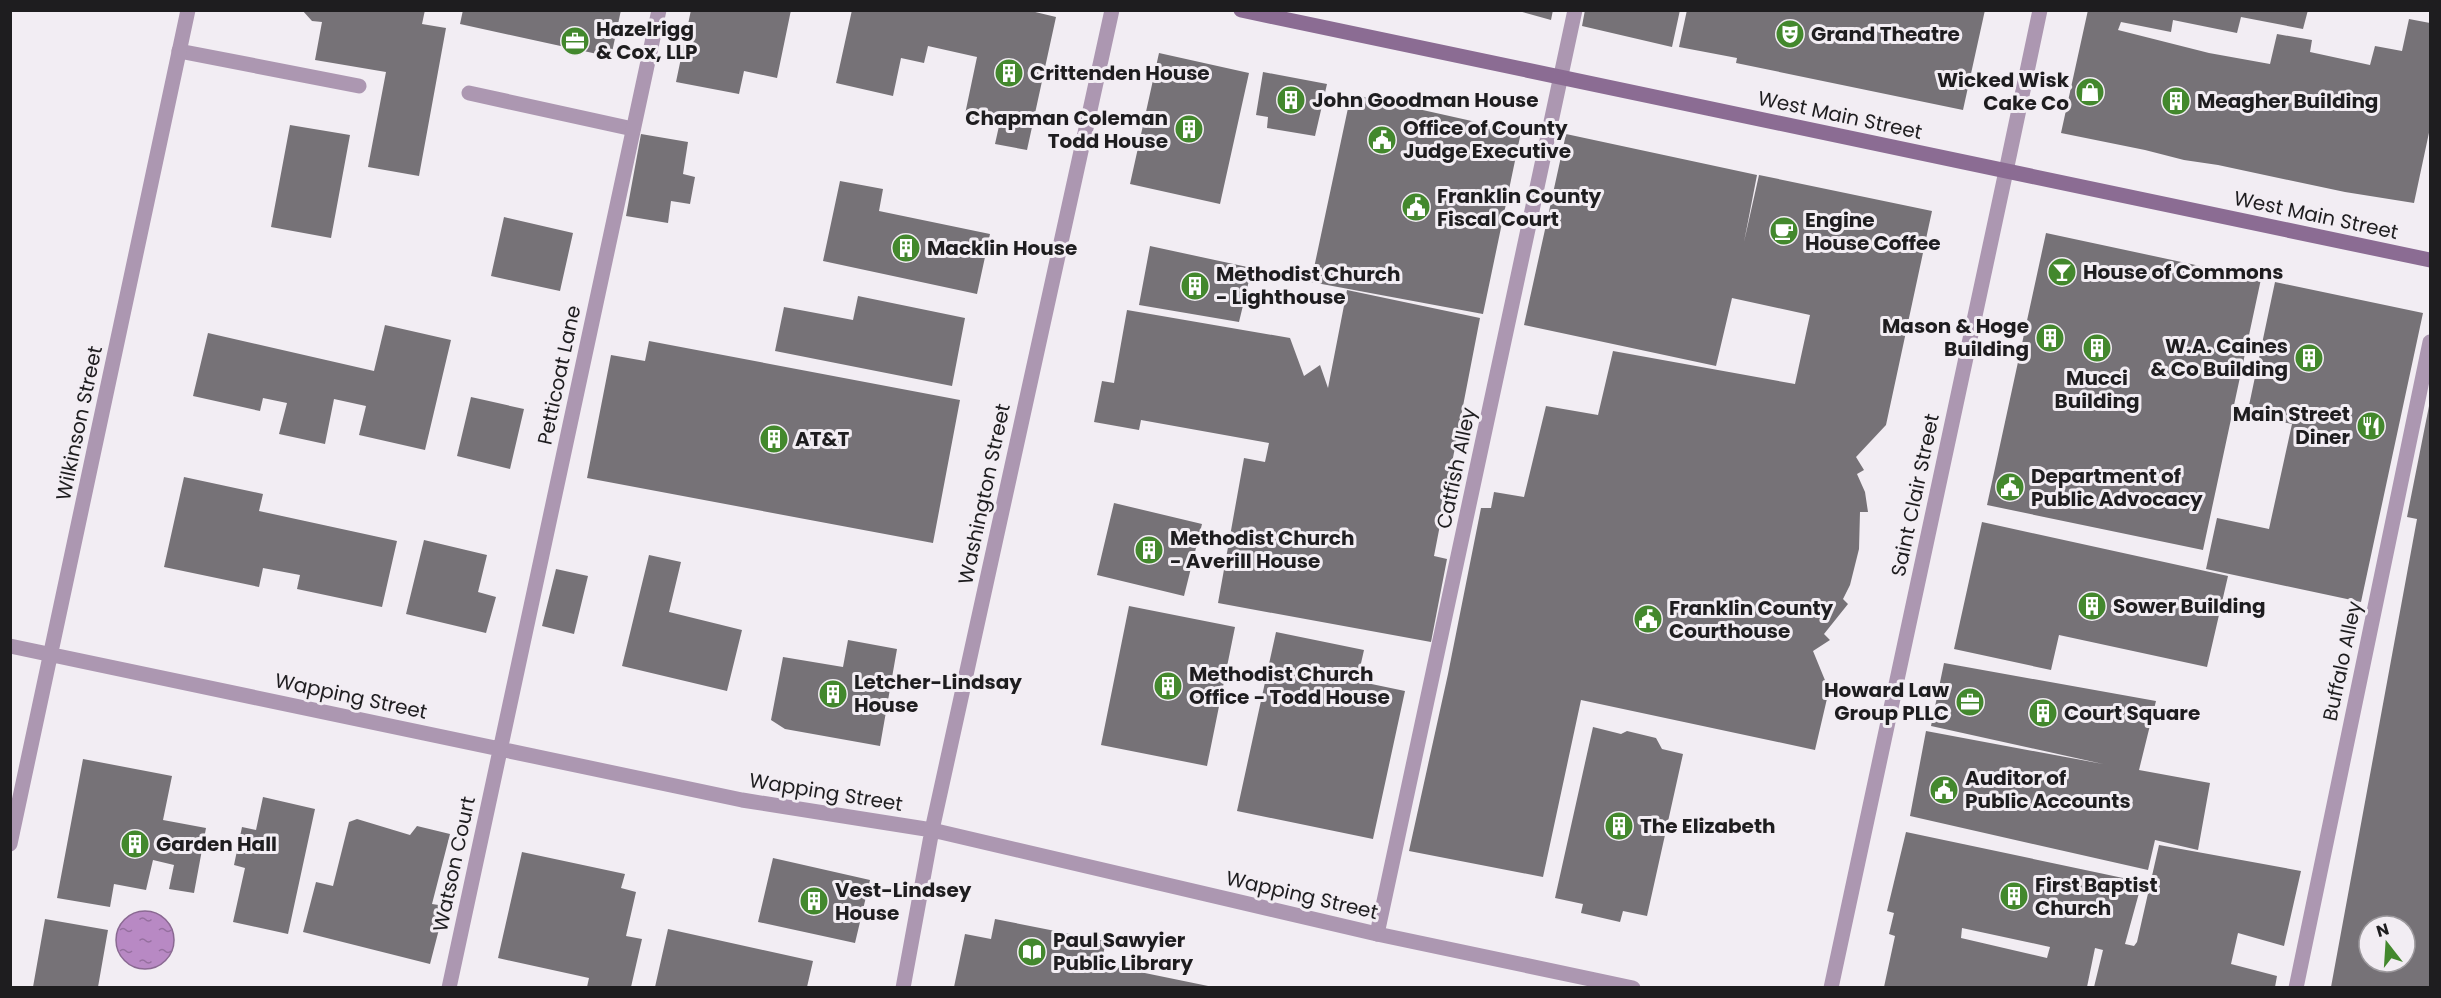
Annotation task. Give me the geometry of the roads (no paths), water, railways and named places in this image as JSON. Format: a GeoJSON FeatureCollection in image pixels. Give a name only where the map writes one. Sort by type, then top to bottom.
{"type":"FeatureCollection","features":[{"type":"Feature","properties":{"kind":"main road","name":"West Main Street"},"geometry":{"type":"LineString","coordinates":[[1241,10],[2430,260]]}},
{"type":"Feature","properties":{"kind":"street","name":"Wilkinson Street"},"geometry":{"type":"LineString","coordinates":[[10,844],[188,10]]}},
{"type":"Feature","properties":{"kind":"street","name":"Petticoat Lane"},"geometry":{"type":"LineString","coordinates":[[501,749],[659,10]]}},
{"type":"Feature","properties":{"kind":"street","name":"Washington Street"},"geometry":{"type":"LineString","coordinates":[[903,987],[932,830],[1112,10]]}},
{"type":"Feature","properties":{"kind":"street","name":"Catfish Alley"},"geometry":{"type":"LineString","coordinates":[[1377,934],[1575,10]]}},
{"type":"Feature","properties":{"kind":"street","name":"Saint Clair Street"},"geometry":{"type":"LineString","coordinates":[[1831,987],[2040,10]]}},
{"type":"Feature","properties":{"kind":"street"},"geometry":{"type":"LineString","coordinates":[[179,51],[358,86]]}},
{"type":"Feature","properties":{"kind":"street"},"geometry":{"type":"LineString","coordinates":[[469,93],[633,129]]}},
{"type":"Feature","properties":{"kind":"street","name":"Buffalo Alley"},"geometry":{"type":"LineString","coordinates":[[2296,987],[2430,342]]}},
{"type":"Feature","properties":{"kind":"street","name":"Wapping Street"},"geometry":{"type":"LineString","coordinates":[[10,646],[742,800],[932,830],[1377,934],[1633,987]]}},
{"type":"Feature","properties":{"kind":"street","name":"Watson Court"},"geometry":{"type":"LineString","coordinates":[[449,987],[501,749]]}},
{"type":"Feature","properties":{"kind":"water"},"geometry":{"type":"Polygon","coordinates":[[[139,911],[151,911],[166,919],[174,934],[174,946],[166,961],[151,969],[139,969],[124,961],[116,946],[116,934],[124,919],[139,911]]]}},
{"type":"Feature","properties":{"kind":"place","name":"Grand Theatre"},"geometry":{"type":"Point","coordinates":[1790,34]}},
{"type":"Feature","properties":{"kind":"place","name":"Hazelrigg & Cox, LLP"},"geometry":{"type":"Point","coordinates":[575,41]}},
{"type":"Feature","properties":{"kind":"place","name":"Crittenden House"},"geometry":{"type":"Point","coordinates":[1009,73]}},
{"type":"Feature","properties":{"kind":"place","name":"Wicked Wisk Cake Co"},"geometry":{"type":"Point","coordinates":[2090,92]}},
{"type":"Feature","properties":{"kind":"place","name":"John Goodman House"},"geometry":{"type":"Point","coordinates":[1291,100]}},
{"type":"Feature","properties":{"kind":"place","name":"Meagher Building"},"geometry":{"type":"Point","coordinates":[2176,101]}},
{"type":"Feature","properties":{"kind":"place","name":"Chapman Coleman Todd House"},"geometry":{"type":"Point","coordinates":[1189,129]}},
{"type":"Feature","properties":{"kind":"place","name":"Office of County Judge Executive"},"geometry":{"type":"Point","coordinates":[1382,140]}},
{"type":"Feature","properties":{"kind":"place","name":"Franklin County Fiscal Court"},"geometry":{"type":"Point","coordinates":[1416,207]}},
{"type":"Feature","properties":{"kind":"place","name":"Engine House Coffee"},"geometry":{"type":"Point","coordinates":[1784,231]}},
{"type":"Feature","properties":{"kind":"place","name":"Macklin House"},"geometry":{"type":"Point","coordinates":[906,248]}},
{"type":"Feature","properties":{"kind":"place","name":"House of Commons"},"geometry":{"type":"Point","coordinates":[2062,272]}},
{"type":"Feature","properties":{"kind":"place","name":"Methodist Church - Lighthouse"},"geometry":{"type":"Point","coordinates":[1195,286]}},
{"type":"Feature","properties":{"kind":"place","name":"Mason & Hoge Building"},"geometry":{"type":"Point","coordinates":[2050,338]}},
{"type":"Feature","properties":{"kind":"place","name":"Mucci Building"},"geometry":{"type":"Point","coordinates":[2097,348]}},
{"type":"Feature","properties":{"kind":"place","name":"W.A. Caines & Co Building"},"geometry":{"type":"Point","coordinates":[2309,358]}},
{"type":"Feature","properties":{"kind":"place","name":"Main Street Diner"},"geometry":{"type":"Point","coordinates":[2371,426]}},
{"type":"Feature","properties":{"kind":"place","name":"AT&T"},"geometry":{"type":"Point","coordinates":[774,439]}},
{"type":"Feature","properties":{"kind":"place","name":"Department of Public Advocacy"},"geometry":{"type":"Point","coordinates":[2010,487]}},
{"type":"Feature","properties":{"kind":"place","name":"Methodist Church - Averill House"},"geometry":{"type":"Point","coordinates":[1149,550]}},
{"type":"Feature","properties":{"kind":"place","name":"Sower Building"},"geometry":{"type":"Point","coordinates":[2092,606]}},
{"type":"Feature","properties":{"kind":"place","name":"Franklin County Courthouse"},"geometry":{"type":"Point","coordinates":[1648,619]}},
{"type":"Feature","properties":{"kind":"place","name":"Methodist Church Office - Todd House"},"geometry":{"type":"Point","coordinates":[1168,686]}},
{"type":"Feature","properties":{"kind":"place","name":"Letcher-Lindsay House"},"geometry":{"type":"Point","coordinates":[833,694]}},
{"type":"Feature","properties":{"kind":"place","name":"Howard Law Group PLLC"},"geometry":{"type":"Point","coordinates":[1970,702]}},
{"type":"Feature","properties":{"kind":"place","name":"Court Square"},"geometry":{"type":"Point","coordinates":[2043,713]}},
{"type":"Feature","properties":{"kind":"place","name":"Auditor of Public Accounts"},"geometry":{"type":"Point","coordinates":[1944,790]}},
{"type":"Feature","properties":{"kind":"place","name":"The Elizabeth"},"geometry":{"type":"Point","coordinates":[1619,826]}},
{"type":"Feature","properties":{"kind":"place","name":"Garden Hall"},"geometry":{"type":"Point","coordinates":[135,844]}},
{"type":"Feature","properties":{"kind":"place","name":"First Baptist Church"},"geometry":{"type":"Point","coordinates":[2014,896]}},
{"type":"Feature","properties":{"kind":"place","name":"Vest-Lindsey House"},"geometry":{"type":"Point","coordinates":[814,901]}},
{"type":"Feature","properties":{"kind":"place","name":"Paul Sawyier Public Library"},"geometry":{"type":"Point","coordinates":[1032,952]}}]}
